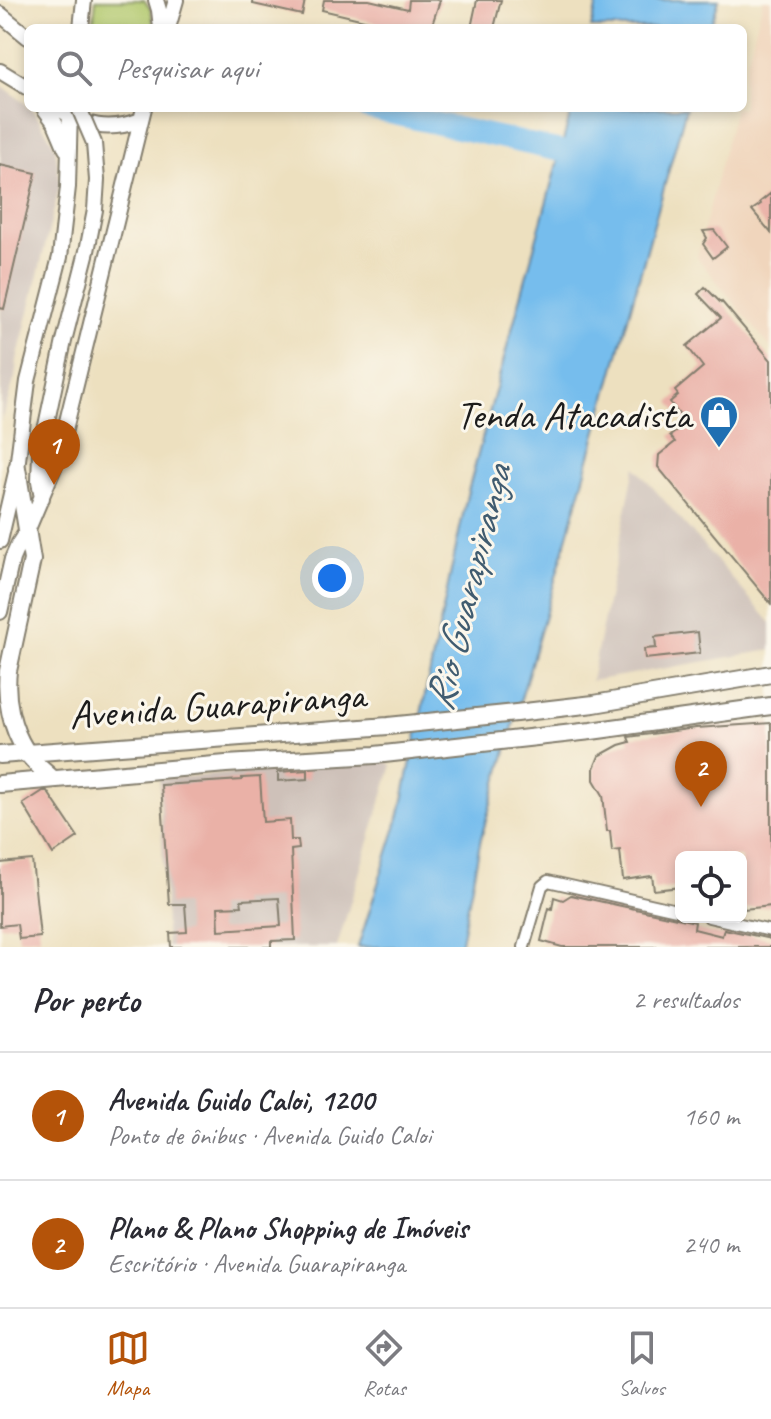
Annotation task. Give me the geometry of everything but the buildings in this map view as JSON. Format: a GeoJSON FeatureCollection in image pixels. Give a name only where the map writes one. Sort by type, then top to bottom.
{"type":"FeatureCollection","features":[{"type":"Feature","properties":{"kind":"main road"},"geometry":{"type":"LineString","coordinates":[[81,24],[84,0]]}},
{"type":"Feature","properties":{"kind":"main road"},"geometry":{"type":"LineString","coordinates":[[156,0],[161,24]]}},
{"type":"Feature","properties":{"kind":"main road"},"geometry":{"type":"LineString","coordinates":[[169,24],[176,0]]}},
{"type":"Feature","properties":{"kind":"main road"},"geometry":{"type":"LineString","coordinates":[[0,14],[24,34]]}},
{"type":"Feature","properties":{"kind":"main road"},"geometry":{"type":"LineString","coordinates":[[0,71],[24,86]]}},
{"type":"Feature","properties":{"kind":"main road"},"geometry":{"type":"LineString","coordinates":[[47,112],[68,153]]}},
{"type":"Feature","properties":{"kind":"main road"},"geometry":{"type":"LineString","coordinates":[[0,541],[17,468],[28,381],[60,257],[68,187],[69,112]]}},
{"type":"Feature","properties":{"kind":"main road"},"geometry":{"type":"LineString","coordinates":[[42,498],[40,454],[95,210],[97,180],[94,143],[71,112]]}},
{"type":"Feature","properties":{"kind":"main road"},"geometry":{"type":"LineString","coordinates":[[73,112],[96,125],[115,128],[142,114]]}},
{"type":"Feature","properties":{"kind":"main road"},"geometry":{"type":"LineString","coordinates":[[0,612],[12,559],[58,458],[142,114]]}},
{"type":"Feature","properties":{"kind":"main road"},"geometry":{"type":"LineString","coordinates":[[17,468],[32,560],[6,686],[10,712],[27,753],[53,779]]}},
{"type":"Feature","properties":{"kind":"main road","name":"Avenida Guarapiranga"},"geometry":{"type":"LineString","coordinates":[[1,751],[27,753],[388,726],[594,704],[771,674]]}},
{"type":"Feature","properties":{"kind":"main road","name":"Avenida Guarapiranga"},"geometry":{"type":"LineString","coordinates":[[0,784],[226,764],[375,755],[591,731],[771,706]]}},
{"type":"Feature","properties":{"kind":"street"},"geometry":{"type":"LineString","coordinates":[[525,947],[542,886],[548,881],[675,910]]}},
{"type":"Feature","properties":{"kind":"street"},"geometry":{"type":"LineString","coordinates":[[736,923],[771,931]]}},
{"type":"Feature","properties":{"kind":"shaded area"},"geometry":{"type":"Polygon","coordinates":[[[763,0],[771,0],[771,348],[697,257],[734,112],[747,112],[747,62],[763,0]]]}},
{"type":"Feature","properties":{"kind":"shaded area"},"geometry":{"type":"Polygon","coordinates":[[[0,84],[24,102],[24,112],[34,112],[55,146],[60,185],[15,377],[1,422],[0,84]]]}},
{"type":"Feature","properties":{"kind":"shaded area"},"geometry":{"type":"Polygon","coordinates":[[[635,467],[771,623],[771,650],[591,681],[635,467]]]}},
{"type":"Feature","properties":{"kind":"shaded area"},"geometry":{"type":"Polygon","coordinates":[[[382,761],[392,765],[337,947],[167,947],[159,779],[382,761]]]}},
{"type":"Feature","properties":{"kind":"green space"},"geometry":{"type":"Polygon","coordinates":[[[96,0],[144,0],[151,9],[153,24],[93,24],[96,0]]]}},
{"type":"Feature","properties":{"kind":"water"},"geometry":{"type":"Polygon","coordinates":[[[598,0],[719,0],[711,24],[592,24],[598,0]]]}},
{"type":"Feature","properties":{"kind":"water","name":"Rio Guarapiranga"},"geometry":{"type":"Polygon","coordinates":[[[571,112],[685,112],[481,838],[460,947],[358,947],[400,814],[467,495],[571,112]]]}},
{"type":"Feature","properties":{"kind":"waterway"},"geometry":{"type":"LineString","coordinates":[[385,112],[588,157]]}},
{"type":"Feature","properties":{"kind":"place","name":"Tenda Atacadista"},"geometry":{"type":"Point","coordinates":[719,449]}},
{"type":"Feature","properties":{"kind":"place","name":"Avenida Guido Caloi, 1200"},"geometry":{"type":"Point","coordinates":[54,485]}},
{"type":"Feature","properties":{"kind":"place","name":"Plano & Plano Shopping de Imóveis"},"geometry":{"type":"Point","coordinates":[701,807]}}]}
